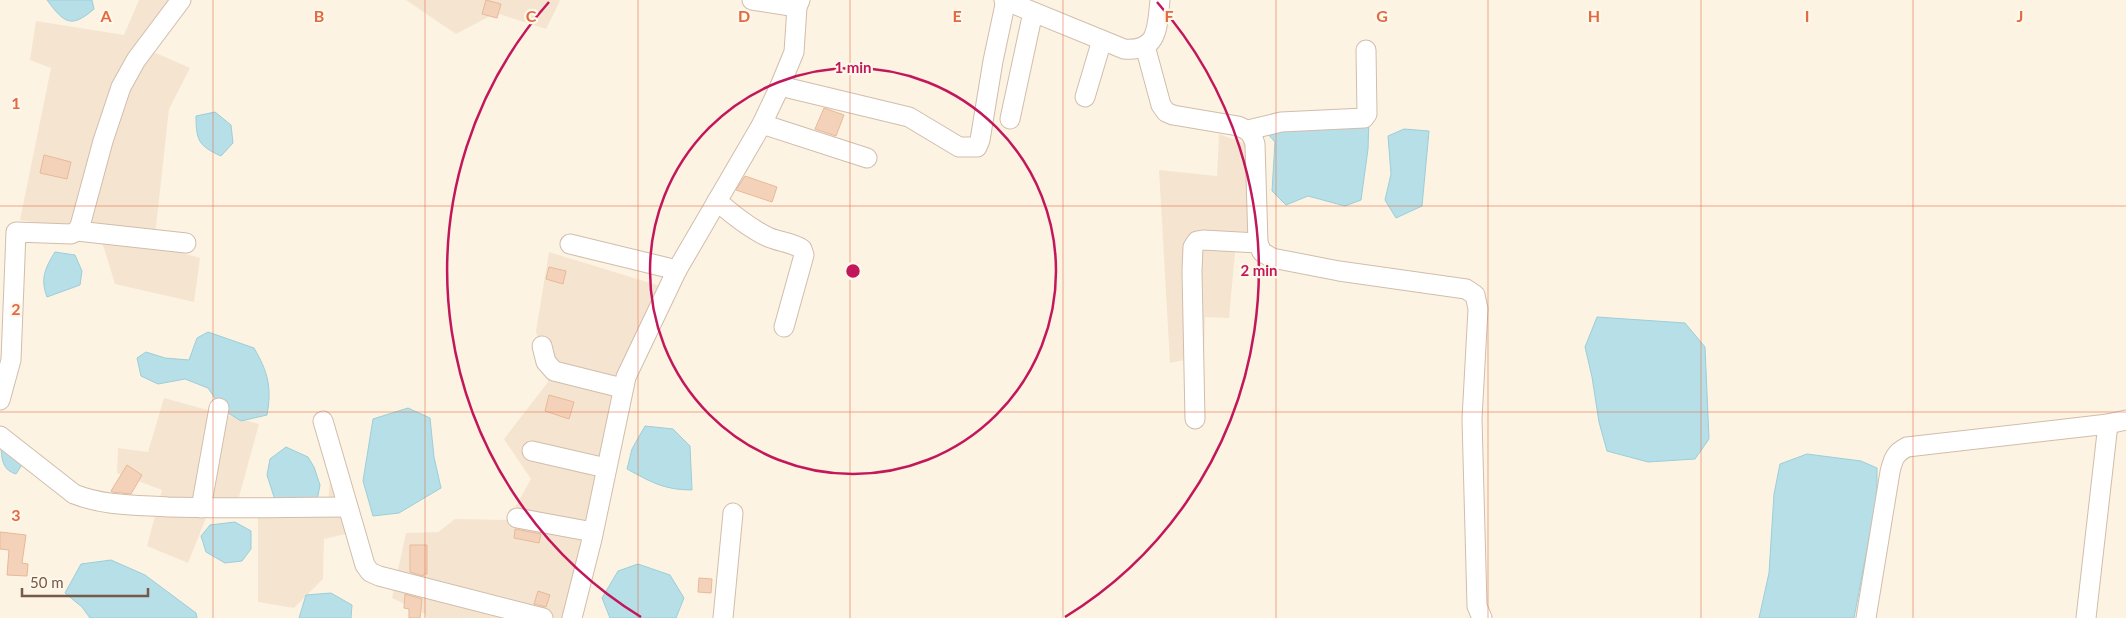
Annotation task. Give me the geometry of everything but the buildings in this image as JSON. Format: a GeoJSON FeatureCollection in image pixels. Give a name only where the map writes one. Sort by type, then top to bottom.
{"type":"FeatureCollection","features":[{"type":"Feature","properties":{"kind":"street"},"geometry":{"type":"LineString","coordinates":[[77,231],[121,87],[136,60],[182,0]]}},
{"type":"Feature","properties":{"kind":"street"},"geometry":{"type":"LineString","coordinates":[[572,618],[593,532],[622,388],[677,270],[762,124],[794,52],[798,4],[752,0]]}},
{"type":"Feature","properties":{"kind":"street"},"geometry":{"type":"LineString","coordinates":[[780,86],[909,117],[960,147],[977,147],[980,140],[1005,0],[1124,49],[1136,50],[1145,46],[1153,39],[1160,0]]}},
{"type":"Feature","properties":{"kind":"street"},"geometry":{"type":"LineString","coordinates":[[1010,118],[1033,12]]}},
{"type":"Feature","properties":{"kind":"street"},"geometry":{"type":"LineString","coordinates":[[1085,97],[1102,40]]}},
{"type":"Feature","properties":{"kind":"street"},"geometry":{"type":"LineString","coordinates":[[1145,46],[1161,105],[1166,112],[1173,115],[1238,126],[1248,130],[1252,135],[1258,243],[1262,252],[1272,258],[1339,271],[1466,289],[1475,295],[1478,308],[1472,419],[1477,606],[1482,618]]}},
{"type":"Feature","properties":{"kind":"street"},"geometry":{"type":"LineString","coordinates":[[1248,130],[1281,122],[1364,118],[1367,114],[1366,50]]}},
{"type":"Feature","properties":{"kind":"street"},"geometry":{"type":"LineString","coordinates":[[762,124],[866,158]]}},
{"type":"Feature","properties":{"kind":"street"},"geometry":{"type":"LineString","coordinates":[[717,201],[747,226],[770,238],[795,244],[802,248],[804,255],[784,327]]}},
{"type":"Feature","properties":{"kind":"street"},"geometry":{"type":"LineString","coordinates":[[0,400],[10,360],[8,252],[16,232],[71,234],[77,231],[186,243]]}},
{"type":"Feature","properties":{"kind":"street"},"geometry":{"type":"LineString","coordinates":[[1195,420],[1193,247],[1197,241],[1203,240],[1258,243]]}},
{"type":"Feature","properties":{"kind":"street"},"geometry":{"type":"LineString","coordinates":[[570,244],[677,270]]}},
{"type":"Feature","properties":{"kind":"street"},"geometry":{"type":"LineString","coordinates":[[542,346],[546,362],[554,371],[622,388]]}},
{"type":"Feature","properties":{"kind":"street"},"geometry":{"type":"LineString","coordinates":[[201,508],[218,408]]}},
{"type":"Feature","properties":{"kind":"street"},"geometry":{"type":"LineString","coordinates":[[323,420],[364,565],[370,572],[379,576],[543,618]]}},
{"type":"Feature","properties":{"kind":"street"},"geometry":{"type":"LineString","coordinates":[[1866,618],[1890,472],[1893,459],[1898,452],[1907,447],[2117,422],[2086,618]]}},
{"type":"Feature","properties":{"kind":"street"},"geometry":{"type":"LineString","coordinates":[[0,436],[74,494],[88,500],[117,504],[201,508],[347,507]]}},
{"type":"Feature","properties":{"kind":"street"},"geometry":{"type":"LineString","coordinates":[[532,451],[606,468]]}},
{"type":"Feature","properties":{"kind":"street"},"geometry":{"type":"LineString","coordinates":[[723,618],[733,513]]}},
{"type":"Feature","properties":{"kind":"street"},"geometry":{"type":"LineString","coordinates":[[517,518],[593,532]]}},
{"type":"Feature","properties":{"kind":"shaded area"},"geometry":{"type":"Polygon","coordinates":[[[139,0],[174,0],[142,47],[190,68],[169,109],[154,245],[200,258],[194,302],[115,284],[99,232],[20,220],[51,68],[30,60],[36,21],[124,35],[139,0]]]}},
{"type":"Feature","properties":{"kind":"shaded area"},"geometry":{"type":"Polygon","coordinates":[[[406,0],[560,1],[546,29],[496,13],[456,34],[406,0]]]}},
{"type":"Feature","properties":{"kind":"shaded area"},"geometry":{"type":"Polygon","coordinates":[[[1219,134],[1246,144],[1262,236],[1237,231],[1229,318],[1205,317],[1204,356],[1170,363],[1159,170],[1217,176],[1219,134]]]}},
{"type":"Feature","properties":{"kind":"shaded area"},"geometry":{"type":"Polygon","coordinates":[[[549,252],[660,286],[616,388],[574,618],[427,618],[425,614],[392,598],[406,533],[438,532],[455,519],[508,520],[531,479],[504,439],[548,382],[536,331],[549,252]]]}},
{"type":"Feature","properties":{"kind":"shaded area"},"geometry":{"type":"Polygon","coordinates":[[[164,398],[259,424],[234,515],[208,513],[188,563],[147,546],[162,490],[117,473],[118,448],[148,452],[164,398]]]}},
{"type":"Feature","properties":{"kind":"shaded area"},"geometry":{"type":"Polygon","coordinates":[[[330,481],[347,481],[359,531],[324,539],[323,579],[294,608],[258,602],[258,514],[327,512],[330,481]]]}},
{"type":"Feature","properties":{"kind":"water"},"geometry":{"type":"Polygon","coordinates":[[[47,0],[92,0],[94,9],[79,19],[68,21],[58,14],[47,0]]]}},
{"type":"Feature","properties":{"kind":"water"},"geometry":{"type":"Polygon","coordinates":[[[215,112],[231,125],[233,143],[221,156],[203,146],[197,131],[196,116],[215,112]]]}},
{"type":"Feature","properties":{"kind":"water"},"geometry":{"type":"Polygon","coordinates":[[[1369,119],[1368,149],[1361,200],[1345,206],[1308,196],[1286,205],[1272,191],[1275,142],[1265,131],[1369,119]]]}},
{"type":"Feature","properties":{"kind":"water"},"geometry":{"type":"Polygon","coordinates":[[[1404,129],[1429,131],[1422,206],[1396,218],[1385,200],[1391,174],[1388,136],[1404,129]]]}},
{"type":"Feature","properties":{"kind":"water"},"geometry":{"type":"Polygon","coordinates":[[[55,252],[75,255],[82,271],[80,285],[47,297],[44,279],[55,252]]]}},
{"type":"Feature","properties":{"kind":"water"},"geometry":{"type":"Polygon","coordinates":[[[1597,317],[1685,323],[1705,347],[1709,439],[1695,459],[1648,462],[1607,451],[1599,422],[1585,347],[1597,317]]]}},
{"type":"Feature","properties":{"kind":"water"},"geometry":{"type":"Polygon","coordinates":[[[208,332],[254,348],[268,380],[267,415],[241,421],[223,410],[208,388],[185,379],[158,384],[141,376],[137,358],[146,352],[165,358],[189,360],[197,338],[208,332]]]}},
{"type":"Feature","properties":{"kind":"water"},"geometry":{"type":"Polygon","coordinates":[[[408,408],[430,418],[434,457],[441,488],[399,513],[373,516],[363,481],[373,419],[408,408]]]}},
{"type":"Feature","properties":{"kind":"water"},"geometry":{"type":"Polygon","coordinates":[[[645,426],[673,429],[690,446],[692,490],[665,487],[627,469],[632,449],[645,426]]]}},
{"type":"Feature","properties":{"kind":"water"},"geometry":{"type":"Polygon","coordinates":[[[286,447],[308,457],[314,467],[320,485],[317,501],[275,500],[267,475],[270,459],[286,447]]]}},
{"type":"Feature","properties":{"kind":"water"},"geometry":{"type":"Polygon","coordinates":[[[1,448],[25,460],[16,474],[8,470],[4,464],[1,448]]]}},
{"type":"Feature","properties":{"kind":"water"},"geometry":{"type":"Polygon","coordinates":[[[1807,454],[1861,461],[1877,468],[1877,497],[1854,618],[1759,618],[1769,573],[1774,494],[1780,464],[1807,454]]]}},
{"type":"Feature","properties":{"kind":"water"},"geometry":{"type":"Polygon","coordinates":[[[235,522],[251,531],[251,549],[242,561],[225,563],[206,552],[201,536],[210,525],[235,522]]]}},
{"type":"Feature","properties":{"kind":"water"},"geometry":{"type":"Polygon","coordinates":[[[111,560],[145,575],[196,613],[197,618],[90,618],[82,607],[65,593],[81,564],[111,560]]]}},
{"type":"Feature","properties":{"kind":"water"},"geometry":{"type":"Polygon","coordinates":[[[638,564],[670,575],[684,598],[676,618],[610,618],[602,598],[618,571],[638,564]]]}},
{"type":"Feature","properties":{"kind":"water"},"geometry":{"type":"Polygon","coordinates":[[[331,593],[352,605],[351,618],[299,618],[306,595],[331,593]]]}}]}
